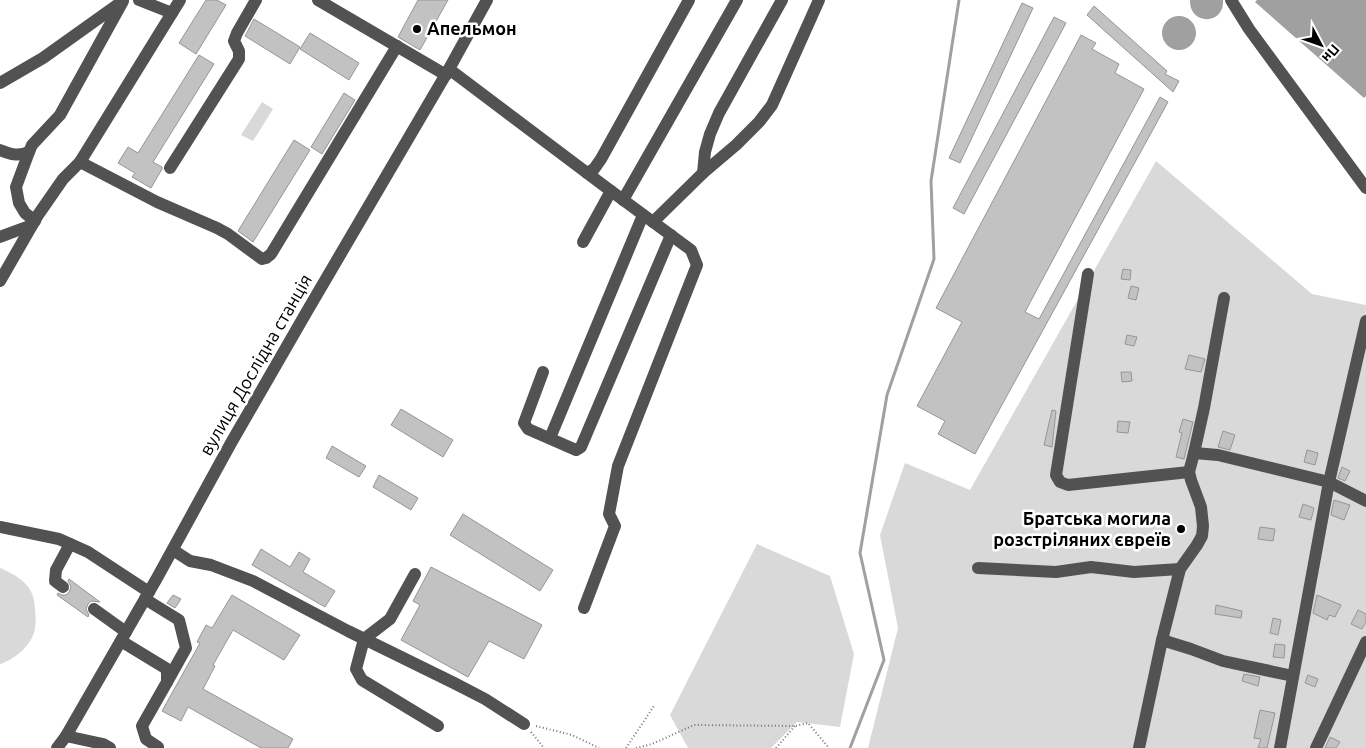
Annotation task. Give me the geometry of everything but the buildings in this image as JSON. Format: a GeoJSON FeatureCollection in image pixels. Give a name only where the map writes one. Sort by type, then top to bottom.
{"type":"FeatureCollection","features":[{"type":"Feature","properties":{"kind":"street"},"geometry":{"type":"LineString","coordinates":[[139,0],[172,13]]}},
{"type":"Feature","properties":{"kind":"street"},"geometry":{"type":"LineString","coordinates":[[0,281],[33,223],[63,179],[80,162],[180,0]]}},
{"type":"Feature","properties":{"kind":"street"},"geometry":{"type":"LineString","coordinates":[[170,168],[240,59],[240,51],[234,41],[256,0]]}},
{"type":"Feature","properties":{"kind":"street"},"geometry":{"type":"LineString","coordinates":[[318,0],[397,46],[447,72],[691,250],[697,265],[618,466],[609,514],[615,526],[584,608]]}},
{"type":"Feature","properties":{"kind":"street","name":"вулиця Дослідна станція"},"geometry":{"type":"LineString","coordinates":[[57,748],[66,736],[124,636],[236,434],[487,0]]}},
{"type":"Feature","properties":{"kind":"street"},"geometry":{"type":"LineString","coordinates":[[586,173],[594,169],[601,159],[689,0]]}},
{"type":"Feature","properties":{"kind":"street"},"geometry":{"type":"LineString","coordinates":[[623,200],[737,0]]}},
{"type":"Feature","properties":{"kind":"street"},"geometry":{"type":"LineString","coordinates":[[703,173],[710,134],[719,113],[782,0]]}},
{"type":"Feature","properties":{"kind":"street"},"geometry":{"type":"LineString","coordinates":[[550,438],[648,218],[736,145],[759,122],[772,105],[819,0]]}},
{"type":"Feature","properties":{"kind":"street"},"geometry":{"type":"LineString","coordinates":[[1231,0],[1249,29],[1366,188]]}},
{"type":"Feature","properties":{"kind":"street"},"geometry":{"type":"LineString","coordinates":[[2,78],[43,58],[125,1]]}},
{"type":"Feature","properties":{"kind":"street"},"geometry":{"type":"LineString","coordinates":[[33,223],[19,203],[16,187],[29,152],[32,145],[60,115],[125,1]]}},
{"type":"Feature","properties":{"kind":"street"},"geometry":{"type":"LineString","coordinates":[[80,162],[157,202],[217,228],[262,259],[266,258],[271,254],[397,46]]}},
{"type":"Feature","properties":{"kind":"street"},"geometry":{"type":"LineString","coordinates":[[0,150],[22,155],[29,152]]}},
{"type":"Feature","properties":{"kind":"street"},"geometry":{"type":"LineString","coordinates":[[583,242],[611,192]]}},
{"type":"Feature","properties":{"kind":"street"},"geometry":{"type":"LineString","coordinates":[[0,237],[33,223]]}},
{"type":"Feature","properties":{"kind":"street"},"geometry":{"type":"LineString","coordinates":[[543,372],[524,422],[528,429],[576,450],[581,447],[671,235]]}},
{"type":"Feature","properties":{"kind":"street"},"geometry":{"type":"LineString","coordinates":[[1088,274],[1056,475],[1060,482],[1068,485],[1190,472]]}},
{"type":"Feature","properties":{"kind":"street"},"geometry":{"type":"LineString","coordinates":[[1139,748],[1162,640],[1180,569],[1202,536],[1201,507],[1190,472],[1224,298]]}},
{"type":"Feature","properties":{"kind":"street"},"geometry":{"type":"LineString","coordinates":[[1280,748],[1329,482],[1366,321]]}},
{"type":"Feature","properties":{"kind":"street"},"geometry":{"type":"LineString","coordinates":[[1194,453],[1218,455],[1329,482],[1366,502]]}},
{"type":"Feature","properties":{"kind":"street"},"geometry":{"type":"LineString","coordinates":[[0,527],[59,539],[88,552],[179,620],[186,648],[142,726],[146,739],[158,748]]}},
{"type":"Feature","properties":{"kind":"street"},"geometry":{"type":"LineString","coordinates":[[63,586],[55,581],[56,570],[70,544]]}},
{"type":"Feature","properties":{"kind":"street"},"geometry":{"type":"LineString","coordinates":[[173,550],[190,561],[211,565],[252,581],[364,639],[454,682],[524,724]]}},
{"type":"Feature","properties":{"kind":"street"},"geometry":{"type":"LineString","coordinates":[[978,568],[1056,572],[1092,567],[1134,572],[1180,569]]}},
{"type":"Feature","properties":{"kind":"street"},"geometry":{"type":"LineString","coordinates":[[416,574],[390,619],[364,639],[356,669],[362,680],[438,726]]}},
{"type":"Feature","properties":{"kind":"street"},"geometry":{"type":"LineString","coordinates":[[94,609],[124,636],[167,669],[168,682]]}},
{"type":"Feature","properties":{"kind":"street"},"geometry":{"type":"LineString","coordinates":[[1162,640],[1223,661],[1293,676]]}},
{"type":"Feature","properties":{"kind":"street"},"geometry":{"type":"LineString","coordinates":[[1316,748],[1366,642]]}},
{"type":"Feature","properties":{"kind":"street"},"geometry":{"type":"LineString","coordinates":[[66,736],[103,744],[110,748]]}},
{"type":"Feature","properties":{"kind":"path"},"geometry":{"type":"LineString","coordinates":[[626,748],[654,706]]}},
{"type":"Feature","properties":{"kind":"path"},"geometry":{"type":"LineString","coordinates":[[636,748],[652,744],[694,725],[795,726],[808,723],[829,748]]}},
{"type":"Feature","properties":{"kind":"path"},"geometry":{"type":"LineString","coordinates":[[524,724],[544,748]]}},
{"type":"Feature","properties":{"kind":"path"},"geometry":{"type":"LineString","coordinates":[[524,724],[572,735],[599,748]]}},
{"type":"Feature","properties":{"kind":"path"},"geometry":{"type":"LineString","coordinates":[[776,748],[795,726]]}},
{"type":"Feature","properties":{"kind":"shaded area"},"geometry":{"type":"Polygon","coordinates":[[[1190,0],[1223,0],[1219,14],[1207,19],[1195,14],[1191,8],[1190,0]]]}},
{"type":"Feature","properties":{"kind":"shaded area"},"geometry":{"type":"Polygon","coordinates":[[[1257,0],[1366,0],[1366,96],[1364,98],[1255,2],[1257,0]]]}},
{"type":"Feature","properties":{"kind":"shaded area"},"geometry":{"type":"Polygon","coordinates":[[[1179,16],[1191,21],[1196,33],[1191,45],[1179,50],[1167,45],[1162,33],[1167,21],[1179,16]]]}},
{"type":"Feature","properties":{"kind":"shaded area"},"geometry":{"type":"Polygon","coordinates":[[[262,102],[273,109],[253,141],[241,135],[262,102]]]}},
{"type":"Feature","properties":{"kind":"shaded area"},"geometry":{"type":"Polygon","coordinates":[[[1156,161],[1312,294],[1366,305],[1366,748],[868,748],[898,628],[880,535],[905,463],[970,490],[1156,161]]]}},
{"type":"Feature","properties":{"kind":"shaded area"},"geometry":{"type":"Polygon","coordinates":[[[757,544],[830,576],[854,654],[840,727],[797,722],[771,748],[688,748],[670,715],[757,544]]]}},
{"type":"Feature","properties":{"kind":"shaded area"},"geometry":{"type":"Polygon","coordinates":[[[0,568],[19,578],[29,588],[32,593],[36,619],[34,633],[25,648],[16,656],[0,664],[0,568]]]}},
{"type":"Feature","properties":{"kind":"waterway"},"geometry":{"type":"LineString","coordinates":[[850,748],[884,660],[860,553],[887,395],[934,259],[931,181],[959,0]]}},
{"type":"Feature","properties":{"kind":"place","name":"Апельмон"},"geometry":{"type":"Point","coordinates":[417,29]}},
{"type":"Feature","properties":{"kind":"place","name":"Братська могила розстріляних євреїв"},"geometry":{"type":"Point","coordinates":[1181,529]}}]}
